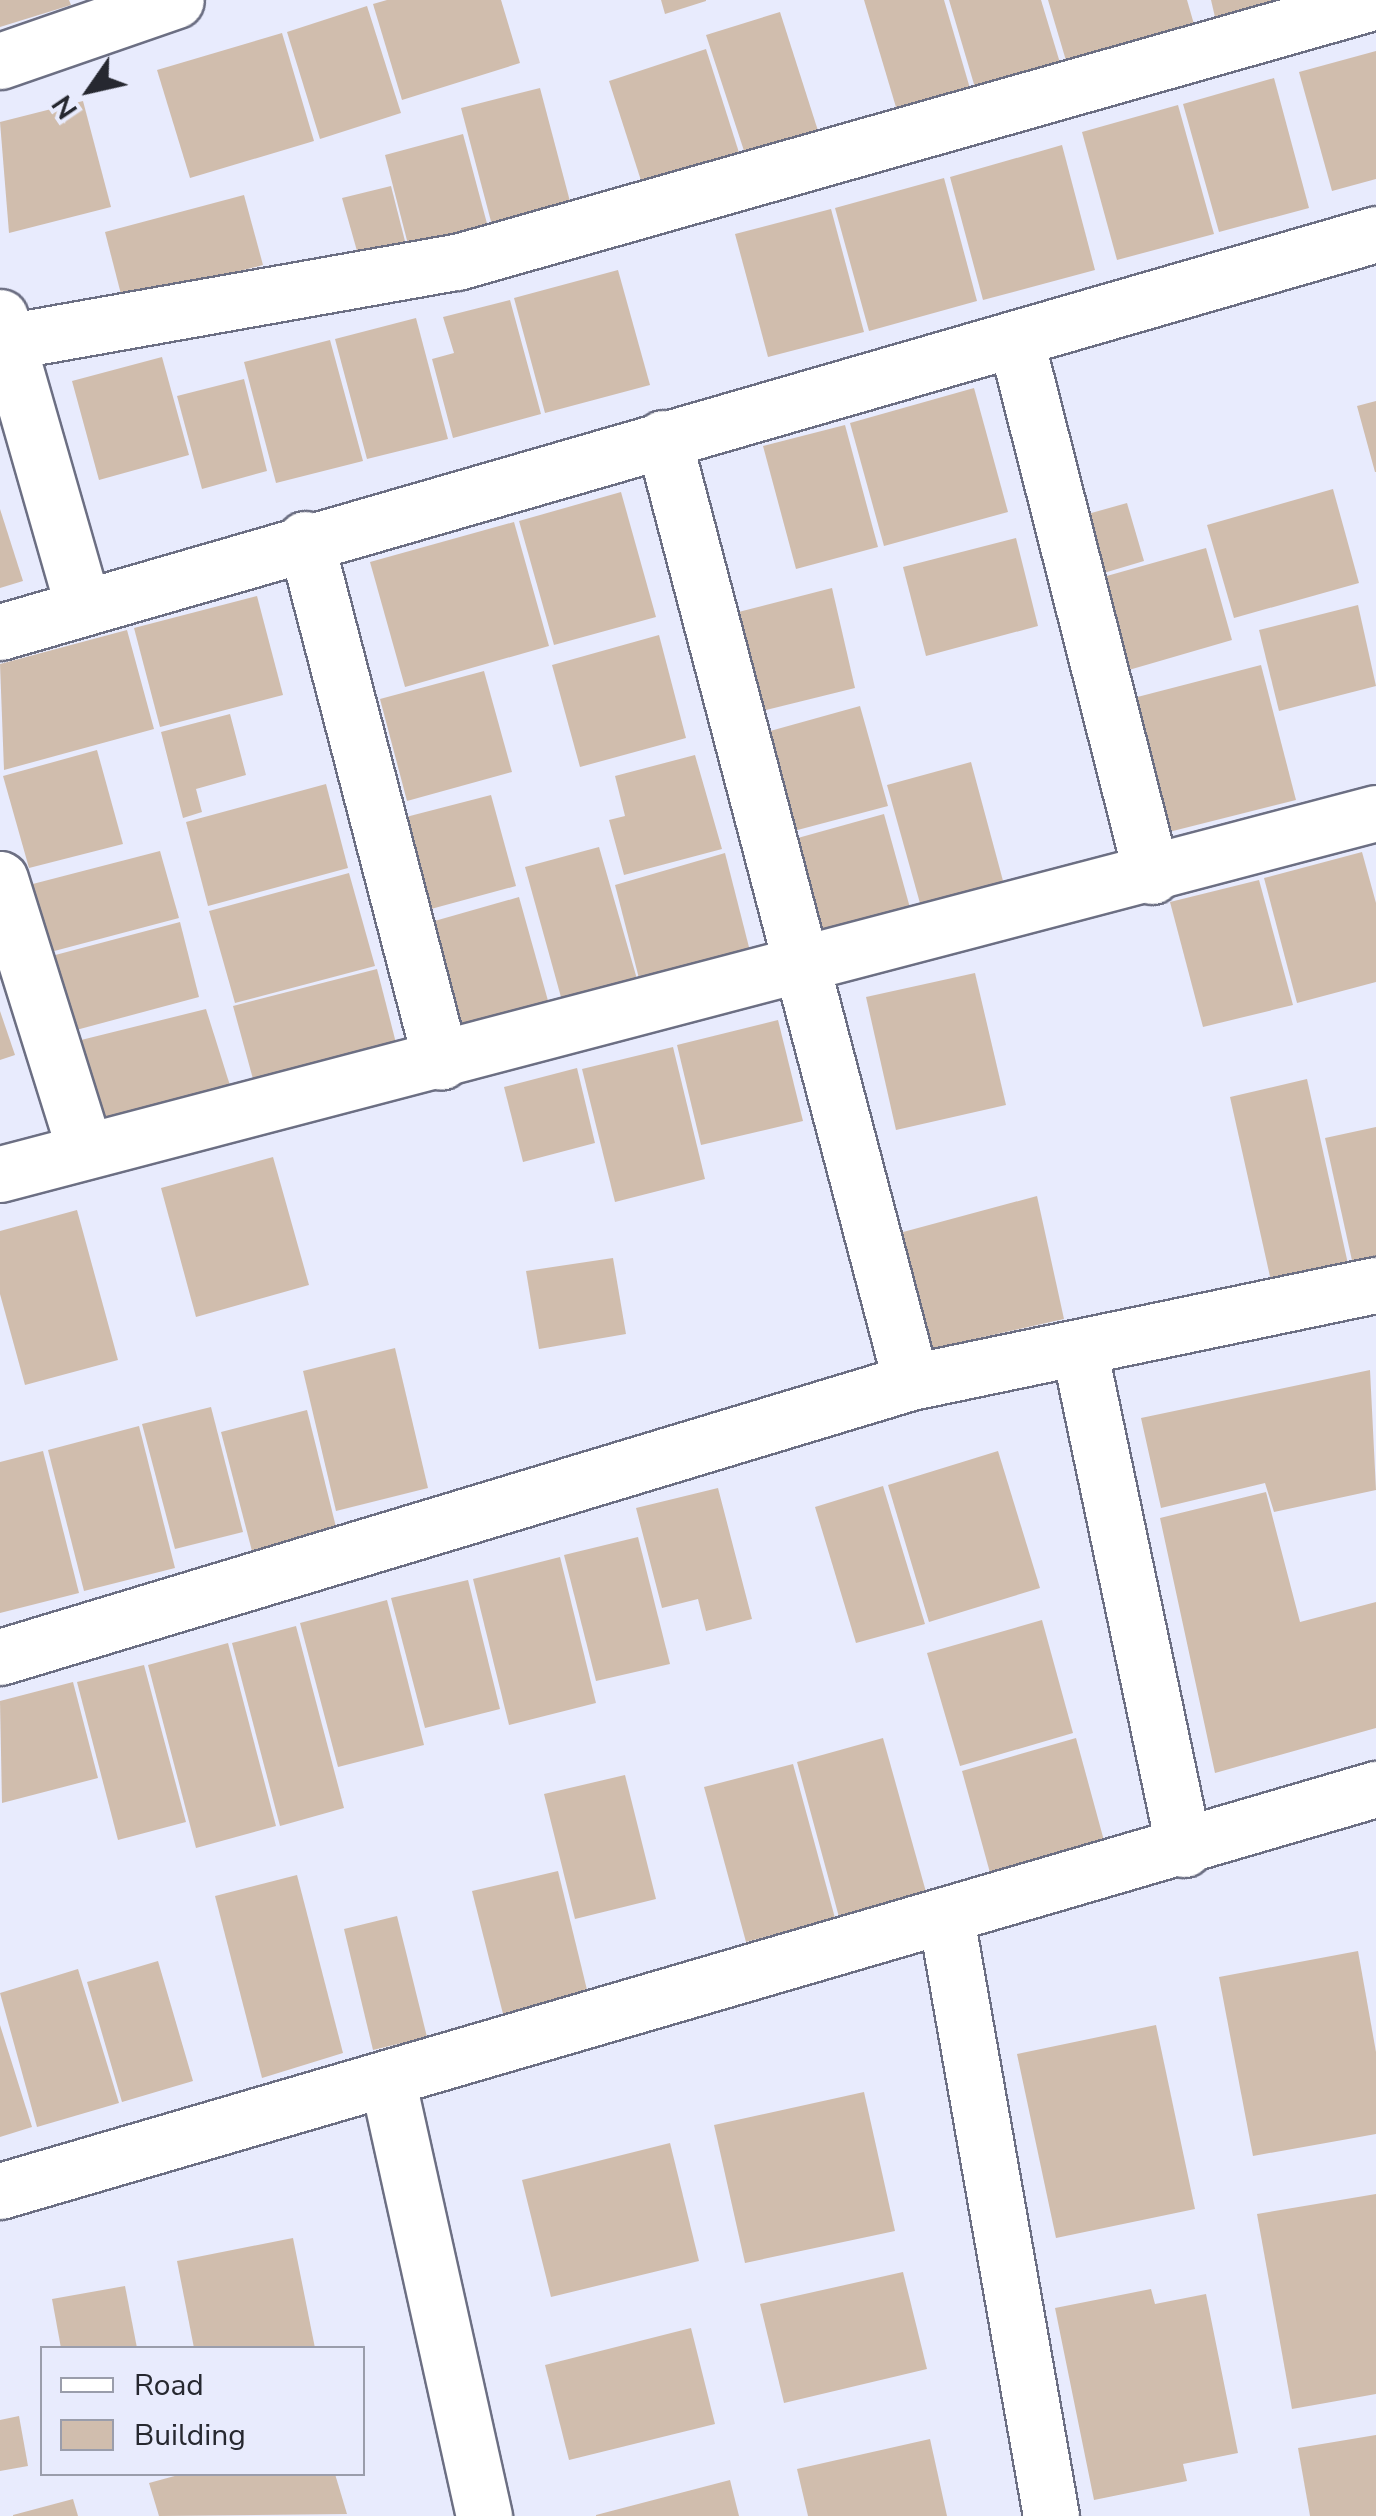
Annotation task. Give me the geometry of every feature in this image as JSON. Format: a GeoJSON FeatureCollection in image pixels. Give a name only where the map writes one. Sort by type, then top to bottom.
{"type":"FeatureCollection","features":[{"type":"Feature","properties":{"kind":"street"},"geometry":{"type":"LineString","coordinates":[[0,61],[176,0]]}},
{"type":"Feature","properties":{"kind":"street"},"geometry":{"type":"LineString","coordinates":[[83,606],[3,329],[458,262],[1376,2]]}},
{"type":"Feature","properties":{"kind":"street"},"geometry":{"type":"LineString","coordinates":[[0,632],[305,539],[1016,341],[1376,234]]}},
{"type":"Feature","properties":{"kind":"street"},"geometry":{"type":"LineString","coordinates":[[1016,341],[1152,876]]}},
{"type":"Feature","properties":{"kind":"street"},"geometry":{"type":"LineString","coordinates":[[663,438],[910,1382]]}},
{"type":"Feature","properties":{"kind":"street"},"geometry":{"type":"LineString","coordinates":[[305,539],[441,1062]]}},
{"type":"Feature","properties":{"kind":"street"},"geometry":{"type":"LineString","coordinates":[[0,1174],[803,970],[1376,813]]}},
{"type":"Feature","properties":{"kind":"street"},"geometry":{"type":"LineString","coordinates":[[0,879],[85,1151]]}},
{"type":"Feature","properties":{"kind":"street"},"geometry":{"type":"LineString","coordinates":[[0,1656],[910,1382],[1376,1286]]}},
{"type":"Feature","properties":{"kind":"street"},"geometry":{"type":"LineString","coordinates":[[1079,1349],[1184,1849]]}},
{"type":"Feature","properties":{"kind":"street"},"geometry":{"type":"LineString","coordinates":[[0,2191],[388,2083],[1376,1790]]}},
{"type":"Feature","properties":{"kind":"street"},"geometry":{"type":"LineString","coordinates":[[946,1918],[1051,2516]]}},
{"type":"Feature","properties":{"kind":"street"},"geometry":{"type":"LineString","coordinates":[[388,2083],[484,2516]]}},
{"type":"Feature","properties":{"kind":"building"},"geometry":{"type":"Polygon","coordinates":[[[0,0],[69,0],[71,5],[0,27],[0,0]]]}},
{"type":"Feature","properties":{"kind":"building"},"geometry":{"type":"Polygon","coordinates":[[[387,0],[501,0],[520,63],[402,100],[373,4],[387,0]]]}},
{"type":"Feature","properties":{"kind":"building"},"geometry":{"type":"Polygon","coordinates":[[[661,0],[706,0],[706,1],[665,14],[661,0]]]}},
{"type":"Feature","properties":{"kind":"building"},"geometry":{"type":"Polygon","coordinates":[[[864,0],[944,0],[974,102],[901,124],[864,0]]]}},
{"type":"Feature","properties":{"kind":"building"},"geometry":{"type":"Polygon","coordinates":[[[949,0],[1041,0],[1064,76],[979,101],[949,0]]]}},
{"type":"Feature","properties":{"kind":"building"},"geometry":{"type":"Polygon","coordinates":[[[1048,0],[1187,0],[1198,38],[1070,74],[1048,0]]]}},
{"type":"Feature","properties":{"kind":"building"},"geometry":{"type":"Polygon","coordinates":[[[1211,0],[1279,0],[1279,1],[1215,17],[1211,0]]]}},
{"type":"Feature","properties":{"kind":"building"},"geometry":{"type":"Polygon","coordinates":[[[367,6],[401,113],[320,139],[287,32],[367,6]]]}},
{"type":"Feature","properties":{"kind":"building"},"geometry":{"type":"Polygon","coordinates":[[[780,12],[820,137],[747,160],[706,35],[780,12]]]}},
{"type":"Feature","properties":{"kind":"building"},"geometry":{"type":"Polygon","coordinates":[[[282,33],[314,141],[190,178],[157,70],[282,33]]]}},
{"type":"Feature","properties":{"kind":"building"},"geometry":{"type":"Polygon","coordinates":[[[706,49],[742,162],[645,193],[609,81],[706,49]]]}},
{"type":"Feature","properties":{"kind":"building"},"geometry":{"type":"Polygon","coordinates":[[[1376,51],[1376,179],[1332,191],[1299,72],[1376,51]]]}},
{"type":"Feature","properties":{"kind":"building"},"geometry":{"type":"Polygon","coordinates":[[[1274,78],[1309,208],[1219,232],[1183,104],[1274,78]]]}},
{"type":"Feature","properties":{"kind":"building"},"geometry":{"type":"Polygon","coordinates":[[[540,88],[572,209],[493,229],[461,108],[540,88]]]}},
{"type":"Feature","properties":{"kind":"building"},"geometry":{"type":"Polygon","coordinates":[[[83,101],[111,207],[9,233],[0,122],[83,101]]]}},
{"type":"Feature","properties":{"kind":"building"},"geometry":{"type":"Polygon","coordinates":[[[1178,105],[1214,234],[1117,260],[1082,132],[1178,105]]]}},
{"type":"Feature","properties":{"kind":"building"},"geometry":{"type":"Polygon","coordinates":[[[463,134],[489,231],[410,252],[385,155],[463,134]]]}},
{"type":"Feature","properties":{"kind":"building"},"geometry":{"type":"Polygon","coordinates":[[[1062,145],[1095,270],[983,300],[950,177],[1062,145]]]}},
{"type":"Feature","properties":{"kind":"building"},"geometry":{"type":"Polygon","coordinates":[[[944,178],[977,301],[869,331],[835,208],[944,178]]]}},
{"type":"Feature","properties":{"kind":"building"},"geometry":{"type":"Polygon","coordinates":[[[391,186],[408,253],[361,265],[342,198],[391,186]]]}},
{"type":"Feature","properties":{"kind":"building"},"geometry":{"type":"Polygon","coordinates":[[[244,195],[263,265],[123,302],[105,232],[244,195]]]}},
{"type":"Feature","properties":{"kind":"building"},"geometry":{"type":"Polygon","coordinates":[[[831,209],[864,332],[768,357],[735,234],[831,209]]]}},
{"type":"Feature","properties":{"kind":"building"},"geometry":{"type":"Polygon","coordinates":[[[618,270],[650,385],[545,413],[514,298],[618,270]]]}},
{"type":"Feature","properties":{"kind":"building"},"geometry":{"type":"Polygon","coordinates":[[[510,300],[541,414],[453,438],[432,359],[454,353],[443,317],[510,300]]]}},
{"type":"Feature","properties":{"kind":"building"},"geometry":{"type":"Polygon","coordinates":[[[416,318],[448,439],[367,459],[335,339],[416,318]]]}},
{"type":"Feature","properties":{"kind":"building"},"geometry":{"type":"Polygon","coordinates":[[[330,340],[363,461],[276,483],[244,362],[330,340]]]}},
{"type":"Feature","properties":{"kind":"building"},"geometry":{"type":"Polygon","coordinates":[[[162,357],[189,455],[99,480],[72,381],[162,357]]]}},
{"type":"Feature","properties":{"kind":"building"},"geometry":{"type":"Polygon","coordinates":[[[244,379],[267,471],[202,489],[177,396],[244,379]]]}},
{"type":"Feature","properties":{"kind":"building"},"geometry":{"type":"Polygon","coordinates":[[[974,388],[1008,512],[884,546],[850,423],[974,388]]]}},
{"type":"Feature","properties":{"kind":"building"},"geometry":{"type":"Polygon","coordinates":[[[1376,401],[1376,472],[1375,472],[1357,406],[1376,401]]]}},
{"type":"Feature","properties":{"kind":"building"},"geometry":{"type":"Polygon","coordinates":[[[845,425],[878,547],[796,569],[763,446],[845,425]]]}},
{"type":"Feature","properties":{"kind":"building"},"geometry":{"type":"Polygon","coordinates":[[[1333,489],[1359,583],[1234,618],[1207,525],[1333,489]]]}},
{"type":"Feature","properties":{"kind":"building"},"geometry":{"type":"Polygon","coordinates":[[[621,492],[656,617],[554,645],[519,521],[621,492]]]}},
{"type":"Feature","properties":{"kind":"building"},"geometry":{"type":"Polygon","coordinates":[[[1127,503],[1144,561],[1087,578],[1070,519],[1127,503]]]}},
{"type":"Feature","properties":{"kind":"building"},"geometry":{"type":"Polygon","coordinates":[[[0,509],[23,581],[0,588],[0,509]]]}},
{"type":"Feature","properties":{"kind":"building"},"geometry":{"type":"Polygon","coordinates":[[[514,522],[549,646],[405,687],[370,562],[514,522]]]}},
{"type":"Feature","properties":{"kind":"building"},"geometry":{"type":"Polygon","coordinates":[[[1016,538],[1038,626],[926,656],[903,567],[1016,538]]]}},
{"type":"Feature","properties":{"kind":"building"},"geometry":{"type":"Polygon","coordinates":[[[1206,548],[1232,640],[1115,674],[1089,581],[1206,548]]]}},
{"type":"Feature","properties":{"kind":"building"},"geometry":{"type":"Polygon","coordinates":[[[832,588],[855,688],[742,716],[719,617],[832,588]]]}},
{"type":"Feature","properties":{"kind":"building"},"geometry":{"type":"Polygon","coordinates":[[[257,596],[283,695],[160,727],[134,628],[257,596]]]}},
{"type":"Feature","properties":{"kind":"building"},"geometry":{"type":"Polygon","coordinates":[[[1358,605],[1376,686],[1279,711],[1259,630],[1358,605]]]}},
{"type":"Feature","properties":{"kind":"building"},"geometry":{"type":"Polygon","coordinates":[[[127,630],[154,729],[4,770],[0,664],[127,630]]]}},
{"type":"Feature","properties":{"kind":"building"},"geometry":{"type":"Polygon","coordinates":[[[659,635],[686,738],[580,767],[552,665],[659,635]]]}},
{"type":"Feature","properties":{"kind":"building"},"geometry":{"type":"Polygon","coordinates":[[[1261,665],[1296,800],[1153,836],[1118,702],[1261,665]]]}},
{"type":"Feature","properties":{"kind":"building"},"geometry":{"type":"Polygon","coordinates":[[[484,671],[512,772],[407,801],[380,699],[484,671]]]}},
{"type":"Feature","properties":{"kind":"building"},"geometry":{"type":"Polygon","coordinates":[[[860,706],[888,806],[790,832],[763,733],[860,706]]]}},
{"type":"Feature","properties":{"kind":"building"},"geometry":{"type":"Polygon","coordinates":[[[230,714],[246,775],[196,789],[202,812],[183,818],[161,732],[230,714]]]}},
{"type":"Feature","properties":{"kind":"building"},"geometry":{"type":"Polygon","coordinates":[[[97,750],[123,844],[29,868],[3,776],[97,750]]]}},
{"type":"Feature","properties":{"kind":"building"},"geometry":{"type":"Polygon","coordinates":[[[695,755],[722,849],[624,875],[609,820],[625,816],[615,776],[695,755]]]}},
{"type":"Feature","properties":{"kind":"building"},"geometry":{"type":"Polygon","coordinates":[[[971,762],[1006,892],[923,914],[887,785],[971,762]]]}},
{"type":"Feature","properties":{"kind":"building"},"geometry":{"type":"Polygon","coordinates":[[[326,784],[348,868],[208,906],[186,822],[326,784]]]}},
{"type":"Feature","properties":{"kind":"building"},"geometry":{"type":"Polygon","coordinates":[[[491,795],[516,886],[431,909],[406,817],[491,795]]]}},
{"type":"Feature","properties":{"kind":"building"},"geometry":{"type":"Polygon","coordinates":[[[884,814],[912,915],[814,941],[787,841],[884,814]]]}},
{"type":"Feature","properties":{"kind":"building"},"geometry":{"type":"Polygon","coordinates":[[[599,847],[639,986],[564,1008],[525,867],[599,847]]]}},
{"type":"Feature","properties":{"kind":"building"},"geometry":{"type":"Polygon","coordinates":[[[160,851],[179,918],[43,954],[25,886],[160,851]]]}},
{"type":"Feature","properties":{"kind":"building"},"geometry":{"type":"Polygon","coordinates":[[[1362,852],[1376,903],[1376,982],[1297,1003],[1264,878],[1362,852]]]}},
{"type":"Feature","properties":{"kind":"building"},"geometry":{"type":"Polygon","coordinates":[[[725,853],[752,959],[642,990],[615,885],[725,853]]]}},
{"type":"Feature","properties":{"kind":"building"},"geometry":{"type":"Polygon","coordinates":[[[349,873],[375,966],[235,1003],[209,911],[349,873]]]}},
{"type":"Feature","properties":{"kind":"building"},"geometry":{"type":"Polygon","coordinates":[[[1259,880],[1293,1005],[1203,1027],[1170,902],[1259,880]]]}},
{"type":"Feature","properties":{"kind":"building"},"geometry":{"type":"Polygon","coordinates":[[[519,897],[552,1015],[450,1044],[417,926],[519,897]]]}},
{"type":"Feature","properties":{"kind":"building"},"geometry":{"type":"Polygon","coordinates":[[[180,922],[199,997],[65,1033],[44,958],[180,922]]]}},
{"type":"Feature","properties":{"kind":"building"},"geometry":{"type":"Polygon","coordinates":[[[377,969],[396,1043],[253,1079],[233,1006],[377,969]]]}},
{"type":"Feature","properties":{"kind":"building"},"geometry":{"type":"Polygon","coordinates":[[[975,973],[1006,1105],[896,1130],[866,997],[975,973]]]}},
{"type":"Feature","properties":{"kind":"building"},"geometry":{"type":"Polygon","coordinates":[[[206,1009],[233,1095],[89,1132],[65,1044],[206,1009]]]}},
{"type":"Feature","properties":{"kind":"building"},"geometry":{"type":"Polygon","coordinates":[[[0,1011],[15,1055],[0,1060],[0,1011]]]}},
{"type":"Feature","properties":{"kind":"building"},"geometry":{"type":"Polygon","coordinates":[[[778,1020],[803,1121],[701,1145],[677,1045],[778,1020]]]}},
{"type":"Feature","properties":{"kind":"building"},"geometry":{"type":"Polygon","coordinates":[[[673,1047],[705,1179],[615,1202],[582,1069],[673,1047]]]}},
{"type":"Feature","properties":{"kind":"building"},"geometry":{"type":"Polygon","coordinates":[[[577,1068],[595,1143],[523,1162],[504,1087],[577,1068]]]}},
{"type":"Feature","properties":{"kind":"building"},"geometry":{"type":"Polygon","coordinates":[[[1307,1079],[1348,1264],[1271,1281],[1230,1097],[1307,1079]]]}},
{"type":"Feature","properties":{"kind":"building"},"geometry":{"type":"Polygon","coordinates":[[[1376,1127],[1376,1260],[1353,1265],[1325,1138],[1376,1127]]]}},
{"type":"Feature","properties":{"kind":"building"},"geometry":{"type":"Polygon","coordinates":[[[273,1157],[309,1285],[196,1317],[161,1188],[273,1157]]]}},
{"type":"Feature","properties":{"kind":"building"},"geometry":{"type":"Polygon","coordinates":[[[1037,1196],[1064,1319],[917,1352],[892,1235],[1037,1196]]]}},
{"type":"Feature","properties":{"kind":"building"},"geometry":{"type":"Polygon","coordinates":[[[77,1210],[118,1360],[25,1385],[0,1294],[0,1231],[77,1210]]]}},
{"type":"Feature","properties":{"kind":"building"},"geometry":{"type":"Polygon","coordinates":[[[613,1258],[626,1334],[539,1349],[526,1271],[613,1258]]]}},
{"type":"Feature","properties":{"kind":"building"},"geometry":{"type":"Polygon","coordinates":[[[395,1348],[428,1488],[336,1511],[303,1371],[395,1348]]]}},
{"type":"Feature","properties":{"kind":"building"},"geometry":{"type":"Polygon","coordinates":[[[1370,1370],[1376,1490],[1274,1512],[1265,1483],[1161,1508],[1141,1418],[1370,1370]]]}},
{"type":"Feature","properties":{"kind":"building"},"geometry":{"type":"Polygon","coordinates":[[[211,1407],[243,1532],[175,1549],[142,1424],[211,1407]]]}},
{"type":"Feature","properties":{"kind":"building"},"geometry":{"type":"Polygon","coordinates":[[[307,1410],[337,1531],[252,1551],[221,1432],[307,1410]]]}},
{"type":"Feature","properties":{"kind":"building"},"geometry":{"type":"Polygon","coordinates":[[[139,1426],[175,1568],[84,1591],[48,1450],[139,1426]]]}},
{"type":"Feature","properties":{"kind":"building"},"geometry":{"type":"Polygon","coordinates":[[[43,1451],[79,1593],[0,1613],[0,1462],[43,1451]]]}},
{"type":"Feature","properties":{"kind":"building"},"geometry":{"type":"Polygon","coordinates":[[[998,1451],[1040,1588],[929,1622],[888,1485],[998,1451]]]}},
{"type":"Feature","properties":{"kind":"building"},"geometry":{"type":"Polygon","coordinates":[[[883,1486],[925,1624],[856,1643],[815,1507],[883,1486]]]}},
{"type":"Feature","properties":{"kind":"building"},"geometry":{"type":"Polygon","coordinates":[[[718,1488],[752,1619],[706,1631],[698,1599],[662,1608],[636,1508],[718,1488]]]}},
{"type":"Feature","properties":{"kind":"building"},"geometry":{"type":"Polygon","coordinates":[[[1266,1492],[1300,1622],[1376,1602],[1376,1728],[1215,1773],[1160,1518],[1266,1492]]]}},
{"type":"Feature","properties":{"kind":"building"},"geometry":{"type":"Polygon","coordinates":[[[638,1537],[670,1664],[596,1681],[564,1555],[638,1537]]]}},
{"type":"Feature","properties":{"kind":"building"},"geometry":{"type":"Polygon","coordinates":[[[560,1557],[596,1703],[509,1725],[473,1579],[560,1557]]]}},
{"type":"Feature","properties":{"kind":"building"},"geometry":{"type":"Polygon","coordinates":[[[468,1580],[500,1709],[425,1728],[391,1598],[468,1580]]]}},
{"type":"Feature","properties":{"kind":"building"},"geometry":{"type":"Polygon","coordinates":[[[387,1600],[424,1745],[338,1767],[300,1623],[387,1600]]]}},
{"type":"Feature","properties":{"kind":"building"},"geometry":{"type":"Polygon","coordinates":[[[1042,1620],[1073,1733],[960,1766],[927,1653],[1042,1620]]]}},
{"type":"Feature","properties":{"kind":"building"},"geometry":{"type":"Polygon","coordinates":[[[296,1626],[344,1808],[280,1826],[232,1643],[296,1626]]]}},
{"type":"Feature","properties":{"kind":"building"},"geometry":{"type":"Polygon","coordinates":[[[228,1643],[276,1826],[196,1848],[148,1665],[228,1643]]]}},
{"type":"Feature","properties":{"kind":"building"},"geometry":{"type":"Polygon","coordinates":[[[144,1665],[186,1822],[118,1840],[77,1682],[144,1665]]]}},
{"type":"Feature","properties":{"kind":"building"},"geometry":{"type":"Polygon","coordinates":[[[73,1682],[98,1778],[2,1803],[0,1701],[73,1682]]]}},
{"type":"Feature","properties":{"kind":"building"},"geometry":{"type":"Polygon","coordinates":[[[883,1738],[926,1892],[839,1917],[797,1762],[883,1738]]]}},
{"type":"Feature","properties":{"kind":"building"},"geometry":{"type":"Polygon","coordinates":[[[1076,1738],[1106,1848],[992,1880],[962,1771],[1076,1738]]]}},
{"type":"Feature","properties":{"kind":"building"},"geometry":{"type":"Polygon","coordinates":[[[793,1764],[835,1918],[746,1942],[704,1787],[793,1764]]]}},
{"type":"Feature","properties":{"kind":"building"},"geometry":{"type":"Polygon","coordinates":[[[625,1775],[656,1899],[575,1919],[544,1794],[625,1775]]]}},
{"type":"Feature","properties":{"kind":"building"},"geometry":{"type":"Polygon","coordinates":[[[558,1871],[588,1994],[503,2014],[472,1891],[558,1871]]]}},
{"type":"Feature","properties":{"kind":"building"},"geometry":{"type":"Polygon","coordinates":[[[297,1875],[343,2053],[262,2078],[215,1896],[297,1875]]]}},
{"type":"Feature","properties":{"kind":"building"},"geometry":{"type":"Polygon","coordinates":[[[397,1916],[427,2037],[373,2050],[344,1929],[397,1916]]]}},
{"type":"Feature","properties":{"kind":"building"},"geometry":{"type":"Polygon","coordinates":[[[1358,1951],[1376,2052],[1376,2134],[1253,2156],[1219,1977],[1358,1951]]]}},
{"type":"Feature","properties":{"kind":"building"},"geometry":{"type":"Polygon","coordinates":[[[158,1961],[193,2081],[122,2102],[87,1982],[158,1961]]]}},
{"type":"Feature","properties":{"kind":"building"},"geometry":{"type":"Polygon","coordinates":[[[78,1969],[119,2103],[37,2127],[0,1993],[78,1969]]]}},
{"type":"Feature","properties":{"kind":"building"},"geometry":{"type":"Polygon","coordinates":[[[0,2025],[32,2127],[0,2137],[0,2025]]]}},
{"type":"Feature","properties":{"kind":"building"},"geometry":{"type":"Polygon","coordinates":[[[1156,2025],[1195,2209],[1056,2238],[1017,2054],[1156,2025]]]}},
{"type":"Feature","properties":{"kind":"building"},"geometry":{"type":"Polygon","coordinates":[[[864,2092],[895,2231],[745,2263],[714,2125],[864,2092]]]}},
{"type":"Feature","properties":{"kind":"building"},"geometry":{"type":"Polygon","coordinates":[[[670,2143],[699,2261],[551,2297],[522,2180],[670,2143]]]}},
{"type":"Feature","properties":{"kind":"building"},"geometry":{"type":"Polygon","coordinates":[[[1376,2194],[1376,2394],[1292,2409],[1257,2214],[1376,2194]]]}},
{"type":"Feature","properties":{"kind":"building"},"geometry":{"type":"Polygon","coordinates":[[[293,2238],[315,2346],[194,2346],[177,2261],[293,2238]]]}},
{"type":"Feature","properties":{"kind":"building"},"geometry":{"type":"Polygon","coordinates":[[[903,2272],[927,2369],[784,2403],[760,2304],[903,2272]]]}},
{"type":"Feature","properties":{"kind":"building"},"geometry":{"type":"Polygon","coordinates":[[[125,2286],[137,2346],[61,2346],[52,2299],[125,2286]]]}},
{"type":"Feature","properties":{"kind":"building"},"geometry":{"type":"Polygon","coordinates":[[[1151,2289],[1155,2304],[1206,2294],[1238,2453],[1183,2464],[1187,2481],[1094,2500],[1055,2308],[1151,2289]]]}},
{"type":"Feature","properties":{"kind":"building"},"geometry":{"type":"Polygon","coordinates":[[[691,2328],[715,2424],[569,2460],[545,2365],[691,2328]]]}},
{"type":"Feature","properties":{"kind":"building"},"geometry":{"type":"Polygon","coordinates":[[[19,2416],[28,2466],[0,2471],[0,2420],[19,2416]]]}},
{"type":"Feature","properties":{"kind":"building"},"geometry":{"type":"Polygon","coordinates":[[[1376,2435],[1376,2516],[1310,2516],[1298,2448],[1376,2435]]]}},
{"type":"Feature","properties":{"kind":"building"},"geometry":{"type":"Polygon","coordinates":[[[930,2439],[947,2516],[808,2516],[797,2469],[930,2439]]]}},
{"type":"Feature","properties":{"kind":"building"},"geometry":{"type":"Polygon","coordinates":[[[175,2476],[336,2476],[347,2514],[159,2516],[149,2483],[175,2476]]]}},
{"type":"Feature","properties":{"kind":"building"},"geometry":{"type":"Polygon","coordinates":[[[730,2480],[739,2516],[596,2516],[596,2515],[730,2480]]]}},
{"type":"Feature","properties":{"kind":"building"},"geometry":{"type":"Polygon","coordinates":[[[73,2499],[78,2516],[13,2516],[13,2515],[73,2499]]]}}]}
